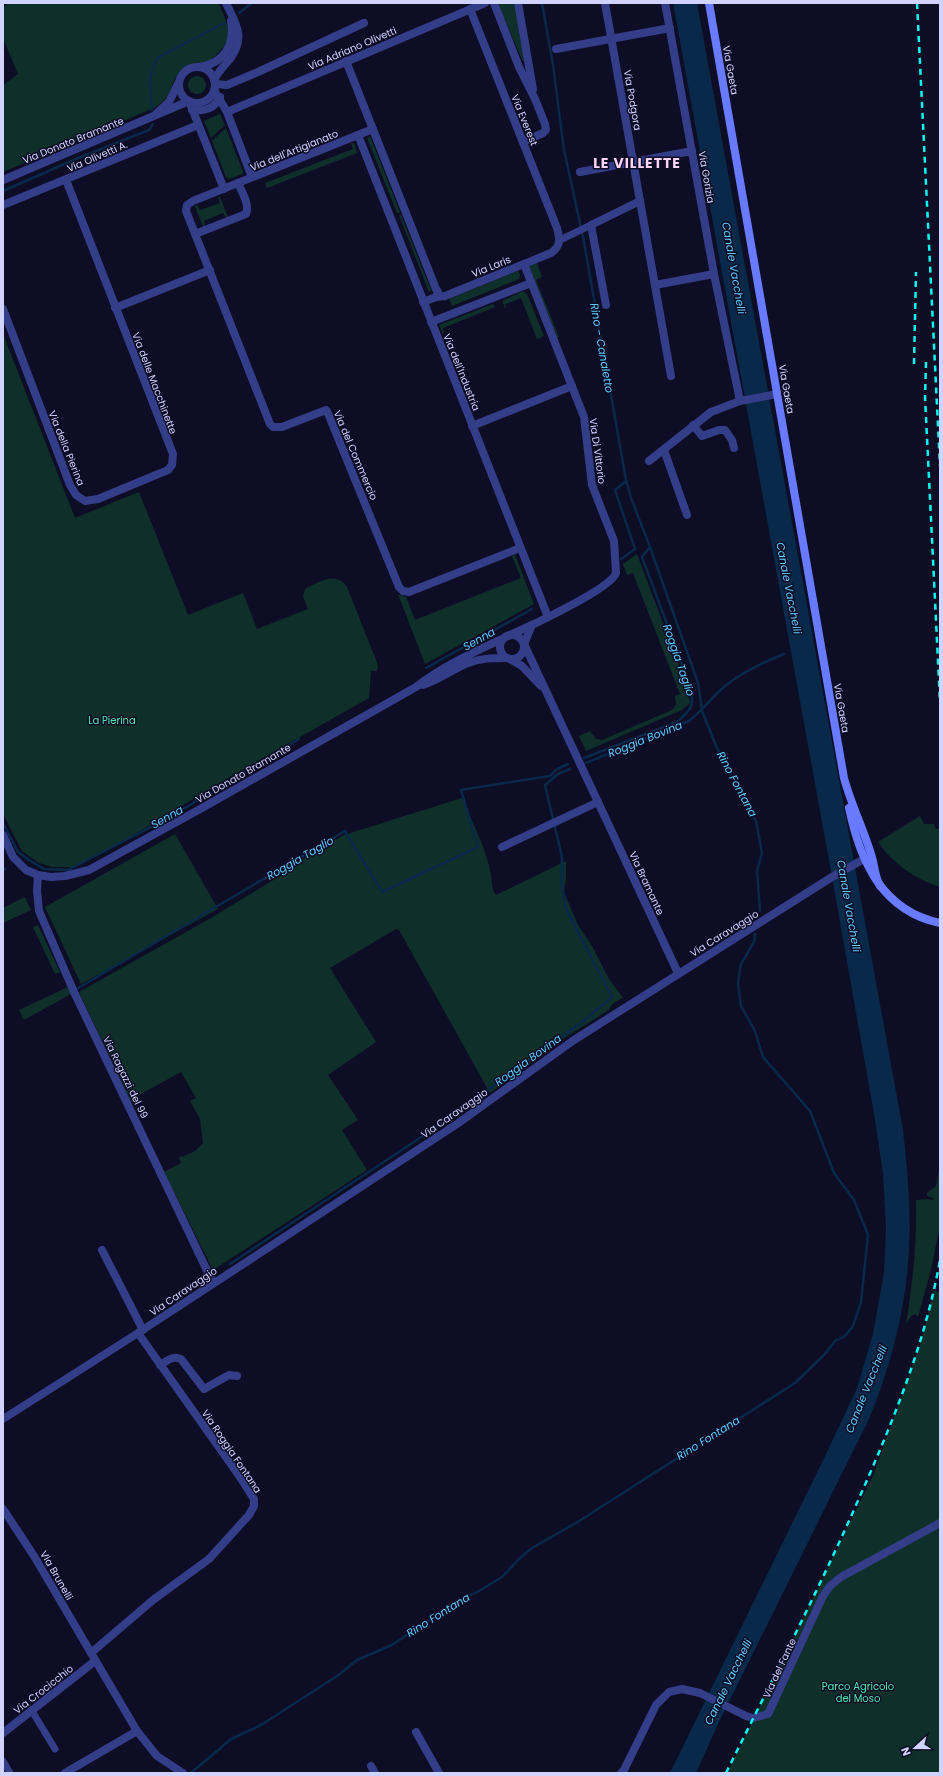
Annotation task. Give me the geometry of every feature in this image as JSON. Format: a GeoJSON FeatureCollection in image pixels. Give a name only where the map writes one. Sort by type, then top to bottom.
{"type":"FeatureCollection","features":[{"type":"Feature","properties":{"kind":"main road","name":"Via Gaeta"},"geometry":{"type":"LineString","coordinates":[[709,3],[850,814],[865,859]]}},
{"type":"Feature","properties":{"kind":"main road","name":"Via Gaeta"},"geometry":{"type":"LineString","coordinates":[[844,778],[865,859]]}},
{"type":"Feature","properties":{"kind":"main road"},"geometry":{"type":"LineString","coordinates":[[865,859],[880,886],[888,896],[905,909],[916,915],[940,923]]}},
{"type":"Feature","properties":{"kind":"street"},"geometry":{"type":"LineString","coordinates":[[180,80],[180,90],[185,98],[194,103],[204,101],[212,94],[218,73],[230,58],[238,41],[236,24],[226,3]]}},
{"type":"Feature","properties":{"kind":"street","name":"Via Adriano Olivetti"},"geometry":{"type":"LineString","coordinates":[[227,112],[485,3]]}},
{"type":"Feature","properties":{"kind":"street"},"geometry":{"type":"LineString","coordinates":[[494,3],[519,67],[535,99],[545,124],[546,130],[543,134],[523,142]]}},
{"type":"Feature","properties":{"kind":"street"},"geometry":{"type":"LineString","coordinates":[[518,3],[535,99]]}},
{"type":"Feature","properties":{"kind":"street","name":"Via Podgora"},"geometry":{"type":"LineString","coordinates":[[606,3],[671,376]]}},
{"type":"Feature","properties":{"kind":"street","name":"Via Gorizia"},"geometry":{"type":"LineString","coordinates":[[666,3],[714,274],[743,401]]}},
{"type":"Feature","properties":{"kind":"street","name":"Via Everest"},"geometry":{"type":"LineString","coordinates":[[470,9],[558,228],[560,240]]}},
{"type":"Feature","properties":{"kind":"street"},"geometry":{"type":"LineString","coordinates":[[150,119],[169,102],[185,71],[190,68],[200,67],[216,62],[225,54],[229,48],[232,33],[230,12]]}},
{"type":"Feature","properties":{"kind":"street"},"geometry":{"type":"LineString","coordinates":[[214,84],[224,85],[252,74],[364,23]]}},
{"type":"Feature","properties":{"kind":"street"},"geometry":{"type":"LineString","coordinates":[[556,49],[670,28]]}},
{"type":"Feature","properties":{"kind":"street"},"geometry":{"type":"LineString","coordinates":[[346,61],[438,292],[436,297]]}},
{"type":"Feature","properties":{"kind":"street"},"geometry":{"type":"LineString","coordinates":[[519,67],[529,65]]}},
{"type":"Feature","properties":{"kind":"street"},"geometry":{"type":"LineString","coordinates":[[200,67],[209,71],[227,112],[252,177]]}},
{"type":"Feature","properties":{"kind":"street"},"geometry":{"type":"LineString","coordinates":[[192,110],[204,110],[214,106],[220,97]]}},
{"type":"Feature","properties":{"kind":"street"},"geometry":{"type":"LineString","coordinates":[[190,101],[192,110],[224,189]]}},
{"type":"Feature","properties":{"kind":"street"},"geometry":{"type":"LineString","coordinates":[[150,119],[190,101]]}},
{"type":"Feature","properties":{"kind":"street","name":"Via Donato Bramante"},"geometry":{"type":"LineString","coordinates":[[3,180],[150,119]]}},
{"type":"Feature","properties":{"kind":"street","name":"Via Olivetti A."},"geometry":{"type":"LineString","coordinates":[[3,204],[66,180],[198,125]]}},
{"type":"Feature","properties":{"kind":"street","name":"Via dell'Artigianato"},"geometry":{"type":"LineString","coordinates":[[224,189],[373,129]]}},
{"type":"Feature","properties":{"kind":"street","name":"Via dell'Industria"},"geometry":{"type":"LineString","coordinates":[[358,135],[548,617]]}},
{"type":"Feature","properties":{"kind":"street"},"geometry":{"type":"LineString","coordinates":[[580,172],[692,151]]}},
{"type":"Feature","properties":{"kind":"street","name":"Via delle Macchinette"},"geometry":{"type":"LineString","coordinates":[[66,180],[173,454],[172,465]]}},
{"type":"Feature","properties":{"kind":"street"},"geometry":{"type":"LineString","coordinates":[[195,234],[246,214],[248,209],[247,204],[238,183]]}},
{"type":"Feature","properties":{"kind":"street","name":"Via del Commercio"},"geometry":{"type":"LineString","coordinates":[[224,189],[187,205],[186,211],[270,424],[273,427],[282,427],[326,410],[329,412],[399,587],[403,591],[408,592],[520,548]]}},
{"type":"Feature","properties":{"kind":"street"},"geometry":{"type":"LineString","coordinates":[[560,240],[640,201]]}},
{"type":"Feature","properties":{"kind":"street"},"geometry":{"type":"LineString","coordinates":[[591,224],[606,305]]}},
{"type":"Feature","properties":{"kind":"street","name":"Via Laris"},"geometry":{"type":"LineString","coordinates":[[423,302],[436,297],[445,296],[524,264],[556,249],[560,240]]}},
{"type":"Feature","properties":{"kind":"street","name":"Via Di Vittorio"},"geometry":{"type":"LineString","coordinates":[[506,637],[548,617],[606,585],[614,578],[616,573],[614,541],[592,485],[584,417],[524,264]]}},
{"type":"Feature","properties":{"kind":"street"},"geometry":{"type":"LineString","coordinates":[[115,308],[210,270]]}},
{"type":"Feature","properties":{"kind":"street"},"geometry":{"type":"LineString","coordinates":[[655,285],[714,274]]}},
{"type":"Feature","properties":{"kind":"street"},"geometry":{"type":"LineString","coordinates":[[431,322],[531,283]]}},
{"type":"Feature","properties":{"kind":"street","name":"Via della Pierina"},"geometry":{"type":"LineString","coordinates":[[3,309],[70,485],[76,495],[85,502],[98,499],[163,472],[172,465]]}},
{"type":"Feature","properties":{"kind":"street"},"geometry":{"type":"LineString","coordinates":[[472,426],[572,386]]}},
{"type":"Feature","properties":{"kind":"street"},"geometry":{"type":"LineString","coordinates":[[649,461],[711,412],[743,401],[778,394]]}},
{"type":"Feature","properties":{"kind":"street"},"geometry":{"type":"LineString","coordinates":[[693,425],[702,436],[719,430],[725,430],[728,433],[734,448]]}},
{"type":"Feature","properties":{"kind":"street"},"geometry":{"type":"LineString","coordinates":[[664,450],[687,515]]}},
{"type":"Feature","properties":{"kind":"street"},"geometry":{"type":"LineString","coordinates":[[524,644],[519,637],[512,635],[506,637],[500,648],[501,652],[508,659],[518,658],[521,656],[532,625]]}},
{"type":"Feature","properties":{"kind":"street","name":"Via Donato Bramante"},"geometry":{"type":"LineString","coordinates":[[3,835],[13,857],[26,870],[38,875],[65,876],[89,870],[416,687],[429,677],[454,663],[506,637]]}},
{"type":"Feature","properties":{"kind":"street","name":"Via Bramante"},"geometry":{"type":"LineString","coordinates":[[524,644],[678,973]]}},
{"type":"Feature","properties":{"kind":"street","name":"Via Donato Bramante"},"geometry":{"type":"LineString","coordinates":[[416,687],[433,682],[468,663],[487,658],[508,659]]}},
{"type":"Feature","properties":{"kind":"street","name":"Via Bramante"},"geometry":{"type":"LineString","coordinates":[[508,659],[522,666],[548,694]]}},
{"type":"Feature","properties":{"kind":"street"},"geometry":{"type":"LineString","coordinates":[[502,847],[598,802]]}},
{"type":"Feature","properties":{"kind":"street","name":"Via Caravaggio"},"geometry":{"type":"LineString","coordinates":[[3,1419],[140,1332],[457,1124],[574,1040],[832,877],[865,859]]}},
{"type":"Feature","properties":{"kind":"street","name":"Via Ragazzi del 99"},"geometry":{"type":"LineString","coordinates":[[38,875],[37,891],[39,911],[70,982],[213,1283]]}},
{"type":"Feature","properties":{"kind":"street","name":"Via Caravaggio"},"geometry":{"type":"LineString","coordinates":[[102,1250],[140,1332]]}},
{"type":"Feature","properties":{"kind":"street","name":"Via Roggia Fontana"},"geometry":{"type":"LineString","coordinates":[[91,1653],[153,1600],[209,1559],[249,1515],[254,1506],[254,1499],[240,1477],[160,1365],[140,1332]]}},
{"type":"Feature","properties":{"kind":"street"},"geometry":{"type":"LineString","coordinates":[[160,1365],[171,1358],[176,1357],[181,1359],[204,1389],[229,1375],[237,1376]]}},
{"type":"Feature","properties":{"kind":"street","name":"Via Brunelli"},"geometry":{"type":"LineString","coordinates":[[3,1509],[34,1556],[91,1653]]}},
{"type":"Feature","properties":{"kind":"street","name":"Via del Fante"},"geometry":{"type":"LineString","coordinates":[[621,1773],[624,1770],[656,1705],[669,1692],[682,1689],[702,1694],[733,1710],[754,1718],[768,1714],[823,1596],[830,1586],[841,1577],[940,1523]]}},
{"type":"Feature","properties":{"kind":"street"},"geometry":{"type":"LineString","coordinates":[[91,1653],[137,1732],[157,1756],[180,1772]]}},
{"type":"Feature","properties":{"kind":"street","name":"Via Crocicchio"},"geometry":{"type":"LineString","coordinates":[[3,1733],[95,1661]]}},
{"type":"Feature","properties":{"kind":"street"},"geometry":{"type":"LineString","coordinates":[[32,1711],[55,1749]]}},
{"type":"Feature","properties":{"kind":"street"},"geometry":{"type":"LineString","coordinates":[[65,1773],[78,1770],[137,1732]]}},
{"type":"Feature","properties":{"kind":"street"},"geometry":{"type":"LineString","coordinates":[[416,1732],[439,1773]]}},
{"type":"Feature","properties":{"kind":"street"},"geometry":{"type":"LineString","coordinates":[[3,1761],[10,1773]]}},
{"type":"Feature","properties":{"kind":"green space"},"geometry":{"type":"Polygon","coordinates":[[[9,3],[218,3],[228,29],[228,36],[223,48],[208,61],[190,65],[183,69],[174,81],[169,94],[162,103],[156,107],[3,172],[3,85],[18,74],[3,38],[3,8],[9,3]]]}},
{"type":"Feature","properties":{"kind":"green space"},"geometry":{"type":"Polygon","coordinates":[[[501,3],[514,3],[524,60],[523,62],[499,6],[501,3]]]}},
{"type":"Feature","properties":{"kind":"green space"},"geometry":{"type":"Polygon","coordinates":[[[193,76],[201,76],[206,81],[204,92],[201,94],[193,94],[188,89],[188,81],[193,76]]]}},
{"type":"Feature","properties":{"kind":"green space"},"geometry":{"type":"Polygon","coordinates":[[[220,114],[225,125],[211,138],[204,121],[220,114]]]}},
{"type":"Feature","properties":{"kind":"green space"},"geometry":{"type":"Polygon","coordinates":[[[226,128],[243,172],[242,174],[229,179],[226,177],[212,141],[226,128]]]}},
{"type":"Feature","properties":{"kind":"green space"},"geometry":{"type":"Polygon","coordinates":[[[370,136],[400,212],[399,213],[397,213],[367,138],[365,139],[370,136]]]}},
{"type":"Feature","properties":{"kind":"green space"},"geometry":{"type":"Polygon","coordinates":[[[351,143],[354,143],[357,153],[267,188],[265,183],[353,149],[351,143]]]}},
{"type":"Feature","properties":{"kind":"green space"},"geometry":{"type":"Polygon","coordinates":[[[218,197],[220,197],[228,217],[226,217],[223,213],[204,221],[205,226],[203,227],[195,206],[197,205],[200,210],[220,203],[218,197]]]}},
{"type":"Feature","properties":{"kind":"green space"},"geometry":{"type":"Polygon","coordinates":[[[399,215],[401,215],[431,290],[429,292],[399,215]]]}},
{"type":"Feature","properties":{"kind":"green space"},"geometry":{"type":"Polygon","coordinates":[[[537,263],[542,277],[536,280],[559,337],[557,337],[529,266],[537,263]]]}},
{"type":"Feature","properties":{"kind":"green space"},"geometry":{"type":"Polygon","coordinates":[[[518,271],[520,275],[519,279],[452,306],[449,299],[518,271]]]}},
{"type":"Feature","properties":{"kind":"green space"},"geometry":{"type":"Polygon","coordinates":[[[523,291],[527,294],[544,336],[537,339],[521,298],[505,304],[505,308],[502,301],[523,291]]]}},
{"type":"Feature","properties":{"kind":"green space"},"geometry":{"type":"Polygon","coordinates":[[[493,304],[495,307],[443,328],[443,334],[439,325],[493,304]]]}},
{"type":"Feature","properties":{"kind":"green space","name":"La Pierina"},"geometry":{"type":"Polygon","coordinates":[[[3,334],[75,518],[139,492],[188,615],[243,593],[257,629],[308,609],[303,596],[305,589],[327,579],[343,582],[347,587],[378,665],[377,671],[371,671],[369,698],[233,775],[105,852],[72,867],[52,867],[39,863],[22,851],[3,814],[3,334]]]}},
{"type":"Feature","properties":{"kind":"green space"},"geometry":{"type":"Polygon","coordinates":[[[637,554],[680,668],[690,703],[682,710],[586,751],[579,736],[590,731],[596,739],[602,740],[672,710],[676,704],[675,696],[680,694],[633,573],[627,575],[623,564],[637,554]]]}},
{"type":"Feature","properties":{"kind":"green space"},"geometry":{"type":"Polygon","coordinates":[[[515,555],[534,604],[425,664],[398,594],[406,597],[415,620],[521,578],[512,556],[515,555]]]}},
{"type":"Feature","properties":{"kind":"green space"},"geometry":{"type":"Polygon","coordinates":[[[462,798],[486,855],[491,874],[492,888],[496,895],[566,861],[564,891],[566,897],[578,925],[592,946],[609,979],[623,998],[616,1001],[609,1010],[561,1040],[490,1093],[399,930],[396,929],[330,968],[376,1042],[328,1075],[358,1120],[342,1130],[367,1170],[213,1270],[164,1172],[181,1163],[179,1157],[192,1152],[203,1143],[200,1119],[190,1101],[196,1098],[181,1072],[130,1100],[79,992],[211,918],[280,876],[310,854],[344,835],[462,798]]]}},
{"type":"Feature","properties":{"kind":"green space"},"geometry":{"type":"Polygon","coordinates":[[[920,816],[924,824],[934,824],[935,829],[940,829],[940,887],[922,880],[905,870],[890,857],[878,842],[920,816]]]}},
{"type":"Feature","properties":{"kind":"green space"},"geometry":{"type":"Polygon","coordinates":[[[175,834],[218,909],[81,984],[45,907],[175,834]]]}},
{"type":"Feature","properties":{"kind":"green space"},"geometry":{"type":"Polygon","coordinates":[[[25,897],[31,910],[3,923],[3,908],[25,897]]]}},
{"type":"Feature","properties":{"kind":"green space"},"geometry":{"type":"Polygon","coordinates":[[[38,925],[60,972],[55,974],[33,927],[38,925]]]}},
{"type":"Feature","properties":{"kind":"green space"},"geometry":{"type":"Polygon","coordinates":[[[68,987],[71,994],[24,1020],[19,1010],[68,987]]]}},
{"type":"Feature","properties":{"kind":"green space"},"geometry":{"type":"Polygon","coordinates":[[[940,1164],[940,1225],[931,1270],[918,1317],[915,1314],[911,1316],[906,1324],[914,1262],[916,1200],[934,1200],[933,1198],[927,1196],[927,1193],[936,1186],[940,1164]]]}},
{"type":"Feature","properties":{"kind":"green space","name":"Parco Agricolo del Moso"},"geometry":{"type":"Polygon","coordinates":[[[934,1290],[940,1293],[940,1773],[727,1773],[873,1476],[920,1345],[934,1290]]]}},
{"type":"Feature","properties":{"kind":"water","name":"Canale Vacchelli"},"geometry":{"type":"Polygon","coordinates":[[[673,3],[697,3],[903,1130],[908,1180],[909,1213],[908,1264],[903,1304],[889,1362],[869,1419],[720,1720],[696,1773],[670,1773],[857,1388],[873,1334],[884,1272],[886,1227],[883,1173],[874,1114],[673,3]]]}},
{"type":"Feature","properties":{"kind":"waterway"},"geometry":{"type":"LineString","coordinates":[[239,13],[252,3]]}},
{"type":"Feature","properties":{"kind":"waterway","name":"Rino - Canaletto"},"geometry":{"type":"LineString","coordinates":[[542,3],[553,65],[564,150],[583,237],[626,480],[631,498],[698,683],[702,711],[717,748],[756,821],[762,853],[757,871],[760,911]]}},
{"type":"Feature","properties":{"kind":"waterway"},"geometry":{"type":"LineString","coordinates":[[152,110],[150,82],[152,69],[159,57],[224,23]]}},
{"type":"Feature","properties":{"kind":"waterway"},"geometry":{"type":"LineString","coordinates":[[3,191],[76,159],[149,130],[153,124]]}},
{"type":"Feature","properties":{"kind":"waterway","name":"Senna"},"geometry":{"type":"LineString","coordinates":[[621,559],[635,549],[615,490],[626,481]]}},
{"type":"Feature","properties":{"kind":"waterway","name":"Roggia Taglio"},"geometry":{"type":"LineString","coordinates":[[584,758],[677,722],[686,714],[692,704],[691,688],[642,557],[650,547]]}},
{"type":"Feature","properties":{"kind":"waterway","name":"Senna"},"geometry":{"type":"LineString","coordinates":[[426,668],[532,609]]}},
{"type":"Feature","properties":{"kind":"waterway","name":"Roggia Bovina"},"geometry":{"type":"LineString","coordinates":[[586,763],[689,721],[720,690],[739,676],[784,654]]}},
{"type":"Feature","properties":{"kind":"waterway","name":"Senna"},"geometry":{"type":"LineString","coordinates":[[3,823],[18,852],[29,860],[44,869],[68,870],[170,817],[299,739]]}},
{"type":"Feature","properties":{"kind":"waterway","name":"Roggia Taglio"},"geometry":{"type":"LineString","coordinates":[[78,988],[345,831],[382,892],[478,847],[461,790],[550,776],[557,769],[568,764]]}},
{"type":"Feature","properties":{"kind":"waterway","name":"Roggia Bovina"},"geometry":{"type":"LineString","coordinates":[[230,1264],[435,1128],[586,1019],[612,997],[566,909],[561,881],[562,857],[545,785],[558,774],[570,769]]}},
{"type":"Feature","properties":{"kind":"waterway","name":"Rino Fontana"},"geometry":{"type":"LineString","coordinates":[[191,1773],[231,1739],[261,1725],[337,1676],[357,1660],[392,1645],[453,1604],[502,1577],[532,1548],[576,1523],[795,1383],[824,1355],[835,1341],[845,1336],[853,1326],[861,1302],[868,1235],[854,1200],[834,1173],[810,1111],[763,1057],[755,1031],[741,1006],[738,983],[741,964],[754,942],[755,934]]}},
{"type":"Feature","properties":{"kind":"railway"},"geometry":{"type":"LineString","coordinates":[[917,3],[940,466]]}},
{"type":"Feature","properties":{"kind":"railway"},"geometry":{"type":"LineString","coordinates":[[914,364],[916,272]]}},
{"type":"Feature","properties":{"kind":"railway"},"geometry":{"type":"LineString","coordinates":[[926,362],[925,397],[940,702]]}},
{"type":"Feature","properties":{"kind":"railway"},"geometry":{"type":"LineString","coordinates":[[726,1773],[814,1595],[876,1460],[909,1376],[927,1319],[940,1260]]}},
{"type":"Feature","properties":{"kind":"district","name":"LE VILLETTE"},"geometry":{"type":"Point","coordinates":[637,163]}}]}
